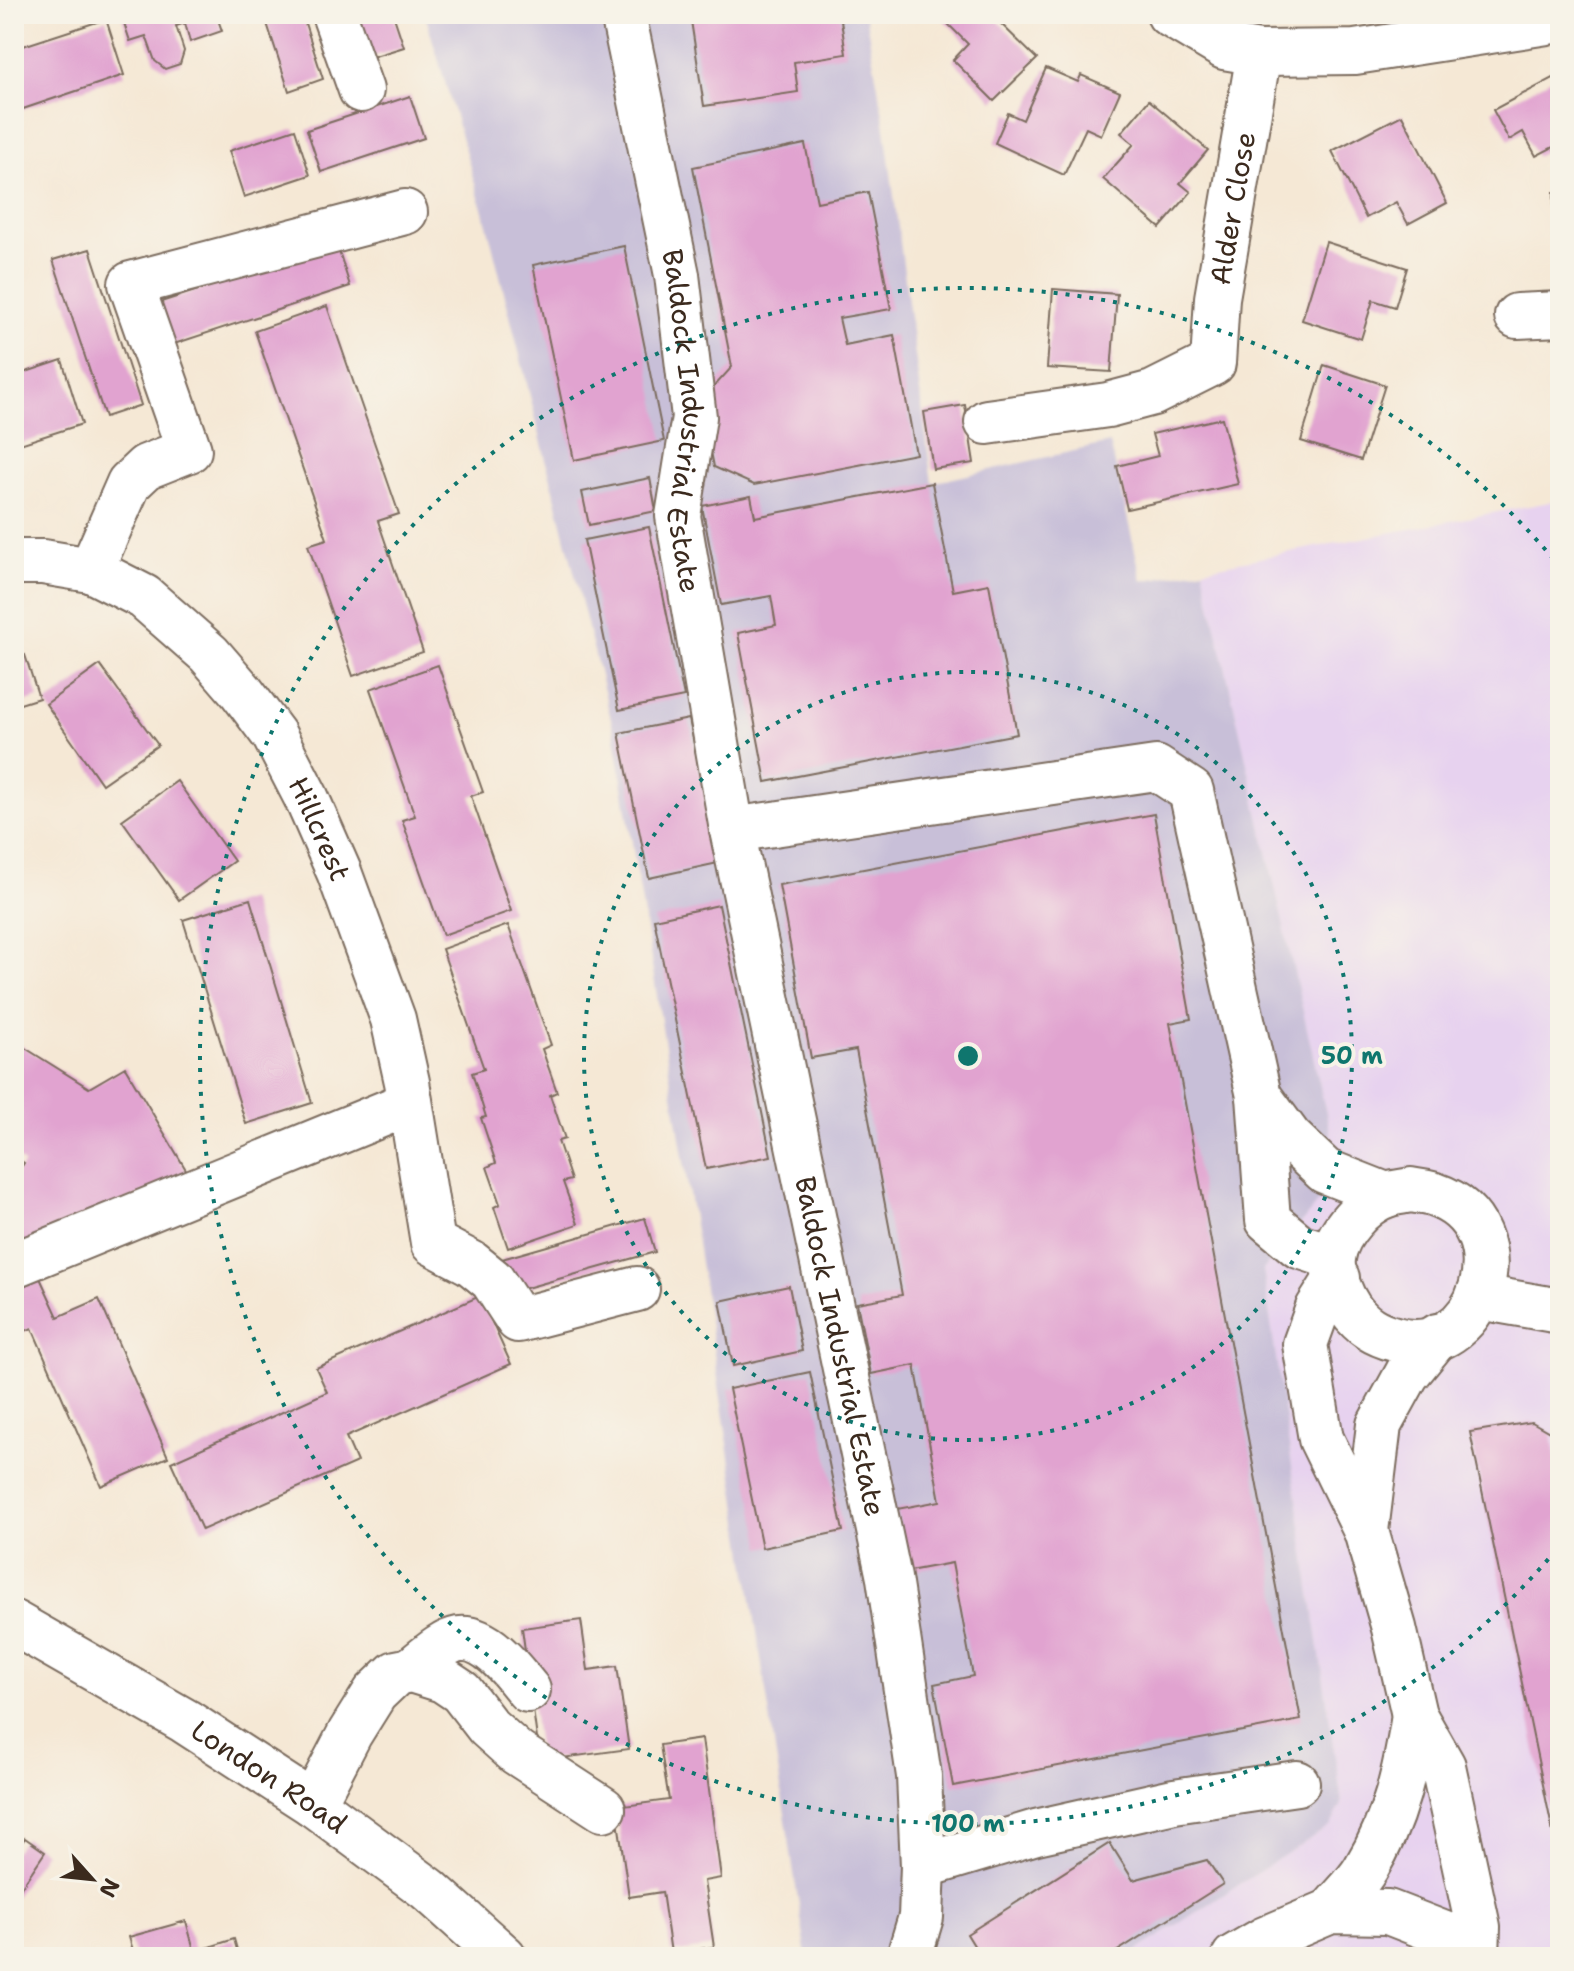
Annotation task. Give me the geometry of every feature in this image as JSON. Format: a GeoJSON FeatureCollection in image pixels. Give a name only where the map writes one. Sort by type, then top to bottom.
{"type":"FeatureCollection","features":[{"type":"Feature","properties":{"kind":"street"},"geometry":{"type":"LineString","coordinates":[[334,14],[361,90]]}},
{"type":"Feature","properties":{"kind":"street","name":"Baldock Industrial Estate"},"geometry":{"type":"LineString","coordinates":[[623,14],[677,275],[694,417],[678,516],[732,830],[889,1578],[919,1776],[923,1866],[921,1917],[909,1957]]}},
{"type":"Feature","properties":{"kind":"street"},"geometry":{"type":"LineString","coordinates":[[1169,14],[1224,47],[1259,53],[1355,52],[1560,20]]}},
{"type":"Feature","properties":{"kind":"street","name":"Alder Close"},"geometry":{"type":"LineString","coordinates":[[987,422],[1108,405],[1153,393],[1213,363],[1217,298],[1259,53]]}},
{"type":"Feature","properties":{"kind":"street"},"geometry":{"type":"LineString","coordinates":[[91,570],[129,483],[146,467],[189,450],[131,284],[405,212]]}},
{"type":"Feature","properties":{"kind":"street"},"geometry":{"type":"LineString","coordinates":[[1517,316],[1560,314]]}},
{"type":"Feature","properties":{"kind":"street","name":"Hillcrest"},"geometry":{"type":"LineString","coordinates":[[14,562],[43,562],[91,570],[144,597],[209,654],[274,735],[306,797],[345,886],[393,1019],[433,1243],[471,1263],[492,1280],[518,1320],[637,1289]]}},
{"type":"Feature","properties":{"kind":"street"},"geometry":{"type":"LineString","coordinates":[[732,830],[1156,768],[1191,791],[1259,1096],[1268,1220],[1299,1246],[1335,1268],[1344,1301],[1358,1320],[1378,1334],[1401,1341],[1420,1341],[1456,1327],[1480,1297],[1487,1260],[1479,1233],[1461,1209],[1436,1195],[1411,1190],[1386,1195],[1363,1208],[1346,1227],[1335,1268],[1305,1344],[1321,1439],[1366,1531],[1394,1628],[1414,1715],[1443,1766],[1478,1927],[1475,1957]]}},
{"type":"Feature","properties":{"kind":"street"},"geometry":{"type":"LineString","coordinates":[[1259,1096],[1290,1138],[1325,1171],[1386,1195]]}},
{"type":"Feature","properties":{"kind":"street"},"geometry":{"type":"LineString","coordinates":[[14,1265],[410,1103]]}},
{"type":"Feature","properties":{"kind":"street"},"geometry":{"type":"LineString","coordinates":[[1480,1297],[1558,1318]]}},
{"type":"Feature","properties":{"kind":"street"},"geometry":{"type":"LineString","coordinates":[[1366,1531],[1379,1425],[1407,1374],[1438,1336]]}},
{"type":"Feature","properties":{"kind":"street","name":"London Road"},"geometry":{"type":"LineString","coordinates":[[14,1623],[185,1721],[313,1804],[428,1889],[504,1957]]}},
{"type":"Feature","properties":{"kind":"street"},"geometry":{"type":"LineString","coordinates":[[313,1804],[375,1693],[396,1673],[411,1670],[451,1642],[459,1639],[483,1647],[509,1667],[528,1690]]}},
{"type":"Feature","properties":{"kind":"street"},"geometry":{"type":"LineString","coordinates":[[411,1670],[443,1680],[461,1692],[488,1727],[517,1753],[603,1809]]}},
{"type":"Feature","properties":{"kind":"street"},"geometry":{"type":"LineString","coordinates":[[1254,1951],[1331,1911],[1365,1870],[1392,1816],[1406,1769],[1414,1715]]}},
{"type":"Feature","properties":{"kind":"street"},"geometry":{"type":"LineString","coordinates":[[923,1866],[1036,1832],[1128,1811],[1297,1783]]}},
{"type":"Feature","properties":{"kind":"street"},"geometry":{"type":"LineString","coordinates":[[1331,1911],[1388,1912],[1442,1933],[1475,1957]]}},
{"type":"Feature","properties":{"kind":"shaded area"},"geometry":{"type":"Polygon","coordinates":[[[425,14],[865,14],[884,121],[932,483],[1110,443],[1142,581],[1203,569],[1340,1175],[1263,1270],[1342,1804],[1331,1825],[1127,1957],[807,1957],[696,1236],[614,731],[488,228],[425,14]]]}},
{"type":"Feature","properties":{"kind":"shaded area"},"geometry":{"type":"Polygon","coordinates":[[[1560,500],[1560,1957],[1127,1957],[1331,1825],[1342,1804],[1263,1270],[1340,1175],[1203,569],[1560,500]]]}},
{"type":"Feature","properties":{"kind":"building"},"geometry":{"type":"Polygon","coordinates":[[[121,14],[216,14],[222,31],[190,42],[185,23],[176,26],[184,51],[180,64],[165,69],[155,61],[146,36],[130,41],[121,14]]]}},
{"type":"Feature","properties":{"kind":"building"},"geometry":{"type":"Polygon","coordinates":[[[264,14],[302,14],[323,79],[289,91],[264,14]]]}},
{"type":"Feature","properties":{"kind":"building"},"geometry":{"type":"Polygon","coordinates":[[[350,14],[393,14],[404,47],[365,59],[350,14]]]}},
{"type":"Feature","properties":{"kind":"building"},"geometry":{"type":"Polygon","coordinates":[[[690,14],[840,14],[846,54],[794,62],[798,92],[704,106],[690,14]]]}},
{"type":"Feature","properties":{"kind":"building"},"geometry":{"type":"Polygon","coordinates":[[[999,14],[995,18],[1037,59],[994,101],[953,60],[968,44],[940,16],[999,14]]]}},
{"type":"Feature","properties":{"kind":"building"},"geometry":{"type":"Polygon","coordinates":[[[106,19],[124,75],[14,112],[14,49],[106,19]]]}},
{"type":"Feature","properties":{"kind":"building"},"geometry":{"type":"Polygon","coordinates":[[[1046,68],[1078,82],[1081,75],[1120,92],[1101,135],[1086,128],[1064,175],[995,143],[1008,113],[1023,120],[1046,68]]]}},
{"type":"Feature","properties":{"kind":"building"},"geometry":{"type":"Polygon","coordinates":[[[1559,75],[1560,159],[1553,147],[1536,156],[1523,132],[1509,140],[1493,110],[1559,75]]]}},
{"type":"Feature","properties":{"kind":"building"},"geometry":{"type":"Polygon","coordinates":[[[410,96],[424,138],[321,172],[307,130],[410,96]]]}},
{"type":"Feature","properties":{"kind":"building"},"geometry":{"type":"Polygon","coordinates":[[[1149,100],[1208,150],[1180,183],[1191,192],[1160,228],[1103,179],[1134,144],[1121,133],[1149,100]]]}},
{"type":"Feature","properties":{"kind":"building"},"geometry":{"type":"Polygon","coordinates":[[[1402,115],[1447,203],[1408,224],[1396,202],[1366,218],[1332,151],[1402,115]]]}},
{"type":"Feature","properties":{"kind":"building"},"geometry":{"type":"Polygon","coordinates":[[[295,129],[310,175],[244,197],[229,151],[295,129]]]}},
{"type":"Feature","properties":{"kind":"building"},"geometry":{"type":"Polygon","coordinates":[[[805,144],[817,202],[868,192],[891,309],[839,318],[845,345],[894,335],[916,454],[754,485],[714,467],[701,401],[732,367],[693,167],[805,144]]]}},
{"type":"Feature","properties":{"kind":"building"},"geometry":{"type":"Polygon","coordinates":[[[1554,192],[1560,192],[1560,270],[1553,270],[1554,192]]]}},
{"type":"Feature","properties":{"kind":"building"},"geometry":{"type":"Polygon","coordinates":[[[1326,242],[1407,268],[1395,307],[1373,300],[1361,339],[1302,320],[1326,242]]]}},
{"type":"Feature","properties":{"kind":"building"},"geometry":{"type":"Polygon","coordinates":[[[337,245],[350,286],[171,345],[158,303],[337,245]]]}},
{"type":"Feature","properties":{"kind":"building"},"geometry":{"type":"Polygon","coordinates":[[[624,246],[664,441],[574,460],[533,265],[624,246]]]}},
{"type":"Feature","properties":{"kind":"building"},"geometry":{"type":"Polygon","coordinates":[[[90,249],[141,405],[105,417],[53,260],[90,249]]]}},
{"type":"Feature","properties":{"kind":"building"},"geometry":{"type":"Polygon","coordinates":[[[1053,289],[1117,294],[1111,372],[1047,368],[1053,289]]]}},
{"type":"Feature","properties":{"kind":"building"},"geometry":{"type":"Polygon","coordinates":[[[327,306],[399,514],[378,521],[423,652],[353,676],[308,545],[327,539],[255,331],[327,306]]]}},
{"type":"Feature","properties":{"kind":"building"},"geometry":{"type":"Polygon","coordinates":[[[62,360],[82,424],[14,446],[14,376],[62,360]]]}},
{"type":"Feature","properties":{"kind":"building"},"geometry":{"type":"Polygon","coordinates":[[[1324,365],[1385,385],[1361,460],[1301,441],[1324,365]]]}},
{"type":"Feature","properties":{"kind":"building"},"geometry":{"type":"Polygon","coordinates":[[[965,405],[974,463],[933,469],[924,412],[965,405]]]}},
{"type":"Feature","properties":{"kind":"building"},"geometry":{"type":"Polygon","coordinates":[[[1222,418],[1238,484],[1127,509],[1117,466],[1158,456],[1152,434],[1222,418]]]}},
{"type":"Feature","properties":{"kind":"building"},"geometry":{"type":"Polygon","coordinates":[[[650,478],[656,511],[589,525],[582,492],[650,478]]]}},
{"type":"Feature","properties":{"kind":"building"},"geometry":{"type":"Polygon","coordinates":[[[932,483],[953,591],[989,584],[1017,734],[766,782],[738,633],[776,625],[771,596],[721,605],[702,506],[751,496],[755,517],[932,483]]]}},
{"type":"Feature","properties":{"kind":"building"},"geometry":{"type":"Polygon","coordinates":[[[649,527],[684,697],[619,710],[584,540],[649,527]]]}},
{"type":"Feature","properties":{"kind":"building"},"geometry":{"type":"Polygon","coordinates":[[[25,655],[39,698],[14,706],[14,658],[25,655]]]}},
{"type":"Feature","properties":{"kind":"building"},"geometry":{"type":"Polygon","coordinates":[[[100,665],[158,745],[102,784],[46,704],[100,665]]]}},
{"type":"Feature","properties":{"kind":"building"},"geometry":{"type":"Polygon","coordinates":[[[438,665],[483,792],[471,796],[511,911],[443,935],[402,820],[415,816],[370,689],[438,665]]]}},
{"type":"Feature","properties":{"kind":"building"},"geometry":{"type":"Polygon","coordinates":[[[689,719],[718,863],[649,878],[619,733],[689,719]]]}},
{"type":"Feature","properties":{"kind":"building"},"geometry":{"type":"Polygon","coordinates":[[[177,781],[234,861],[179,900],[122,820],[177,781]]]}},
{"type":"Feature","properties":{"kind":"building"},"geometry":{"type":"Polygon","coordinates":[[[1154,814],[1191,1019],[1170,1023],[1301,1720],[953,1786],[934,1684],[973,1676],[952,1563],[909,1571],[897,1509],[940,1501],[915,1365],[871,1374],[857,1303],[902,1295],[856,1050],[811,1058],[779,885],[1154,814]]]}},
{"type":"Feature","properties":{"kind":"building"},"geometry":{"type":"Polygon","coordinates":[[[250,899],[312,1103],[246,1124],[183,920],[250,899]]]}},
{"type":"Feature","properties":{"kind":"building"},"geometry":{"type":"Polygon","coordinates":[[[719,905],[771,1156],[706,1169],[654,919],[719,905]]]}},
{"type":"Feature","properties":{"kind":"building"},"geometry":{"type":"Polygon","coordinates":[[[508,925],[551,1045],[542,1049],[557,1092],[550,1095],[565,1139],[558,1141],[571,1180],[563,1182],[578,1224],[508,1248],[494,1207],[500,1204],[487,1167],[496,1163],[481,1118],[486,1117],[472,1073],[484,1069],[442,949],[508,925]]]}},
{"type":"Feature","properties":{"kind":"building"},"geometry":{"type":"Polygon","coordinates":[[[14,1041],[89,1088],[125,1067],[188,1173],[14,1249],[14,1178],[24,1163],[14,1156],[14,1041]]]}},
{"type":"Feature","properties":{"kind":"building"},"geometry":{"type":"Polygon","coordinates":[[[645,1218],[655,1252],[512,1292],[502,1259],[645,1218]]]}},
{"type":"Feature","properties":{"kind":"building"},"geometry":{"type":"Polygon","coordinates":[[[35,1267],[58,1317],[99,1299],[168,1457],[101,1486],[32,1328],[21,1333],[14,1318],[14,1276],[35,1267]]]}},
{"type":"Feature","properties":{"kind":"building"},"geometry":{"type":"Polygon","coordinates":[[[789,1286],[802,1351],[733,1366],[720,1301],[789,1286]]]}},
{"type":"Feature","properties":{"kind":"building"},"geometry":{"type":"Polygon","coordinates":[[[480,1296],[511,1364],[346,1437],[357,1462],[202,1530],[171,1462],[327,1392],[316,1368],[480,1296]]]}},
{"type":"Feature","properties":{"kind":"building"},"geometry":{"type":"Polygon","coordinates":[[[810,1372],[843,1531],[762,1548],[729,1389],[810,1372]]]}},
{"type":"Feature","properties":{"kind":"building"},"geometry":{"type":"Polygon","coordinates":[[[1532,1422],[1551,1433],[1560,1479],[1559,1862],[1470,1432],[1532,1422]]]}},
{"type":"Feature","properties":{"kind":"building"},"geometry":{"type":"Polygon","coordinates":[[[581,1620],[588,1670],[617,1666],[629,1749],[540,1761],[522,1628],[581,1620]]]}},
{"type":"Feature","properties":{"kind":"building"},"geometry":{"type":"Polygon","coordinates":[[[702,1739],[721,1878],[704,1881],[714,1947],[671,1953],[662,1892],[629,1897],[616,1807],[669,1800],[660,1745],[702,1739]]]}},
{"type":"Feature","properties":{"kind":"building"},"geometry":{"type":"Polygon","coordinates":[[[25,1838],[45,1852],[14,1898],[14,1853],[25,1838]]]}},
{"type":"Feature","properties":{"kind":"building"},"geometry":{"type":"Polygon","coordinates":[[[1110,1843],[1133,1880],[1207,1860],[1223,1884],[1108,1957],[981,1957],[967,1934],[1110,1843]]]}},
{"type":"Feature","properties":{"kind":"building"},"geometry":{"type":"Polygon","coordinates":[[[186,1921],[196,1957],[135,1957],[129,1937],[186,1921]]]}},
{"type":"Feature","properties":{"kind":"building"},"geometry":{"type":"Polygon","coordinates":[[[234,1939],[239,1957],[202,1957],[200,1950],[234,1939]]]}}]}
